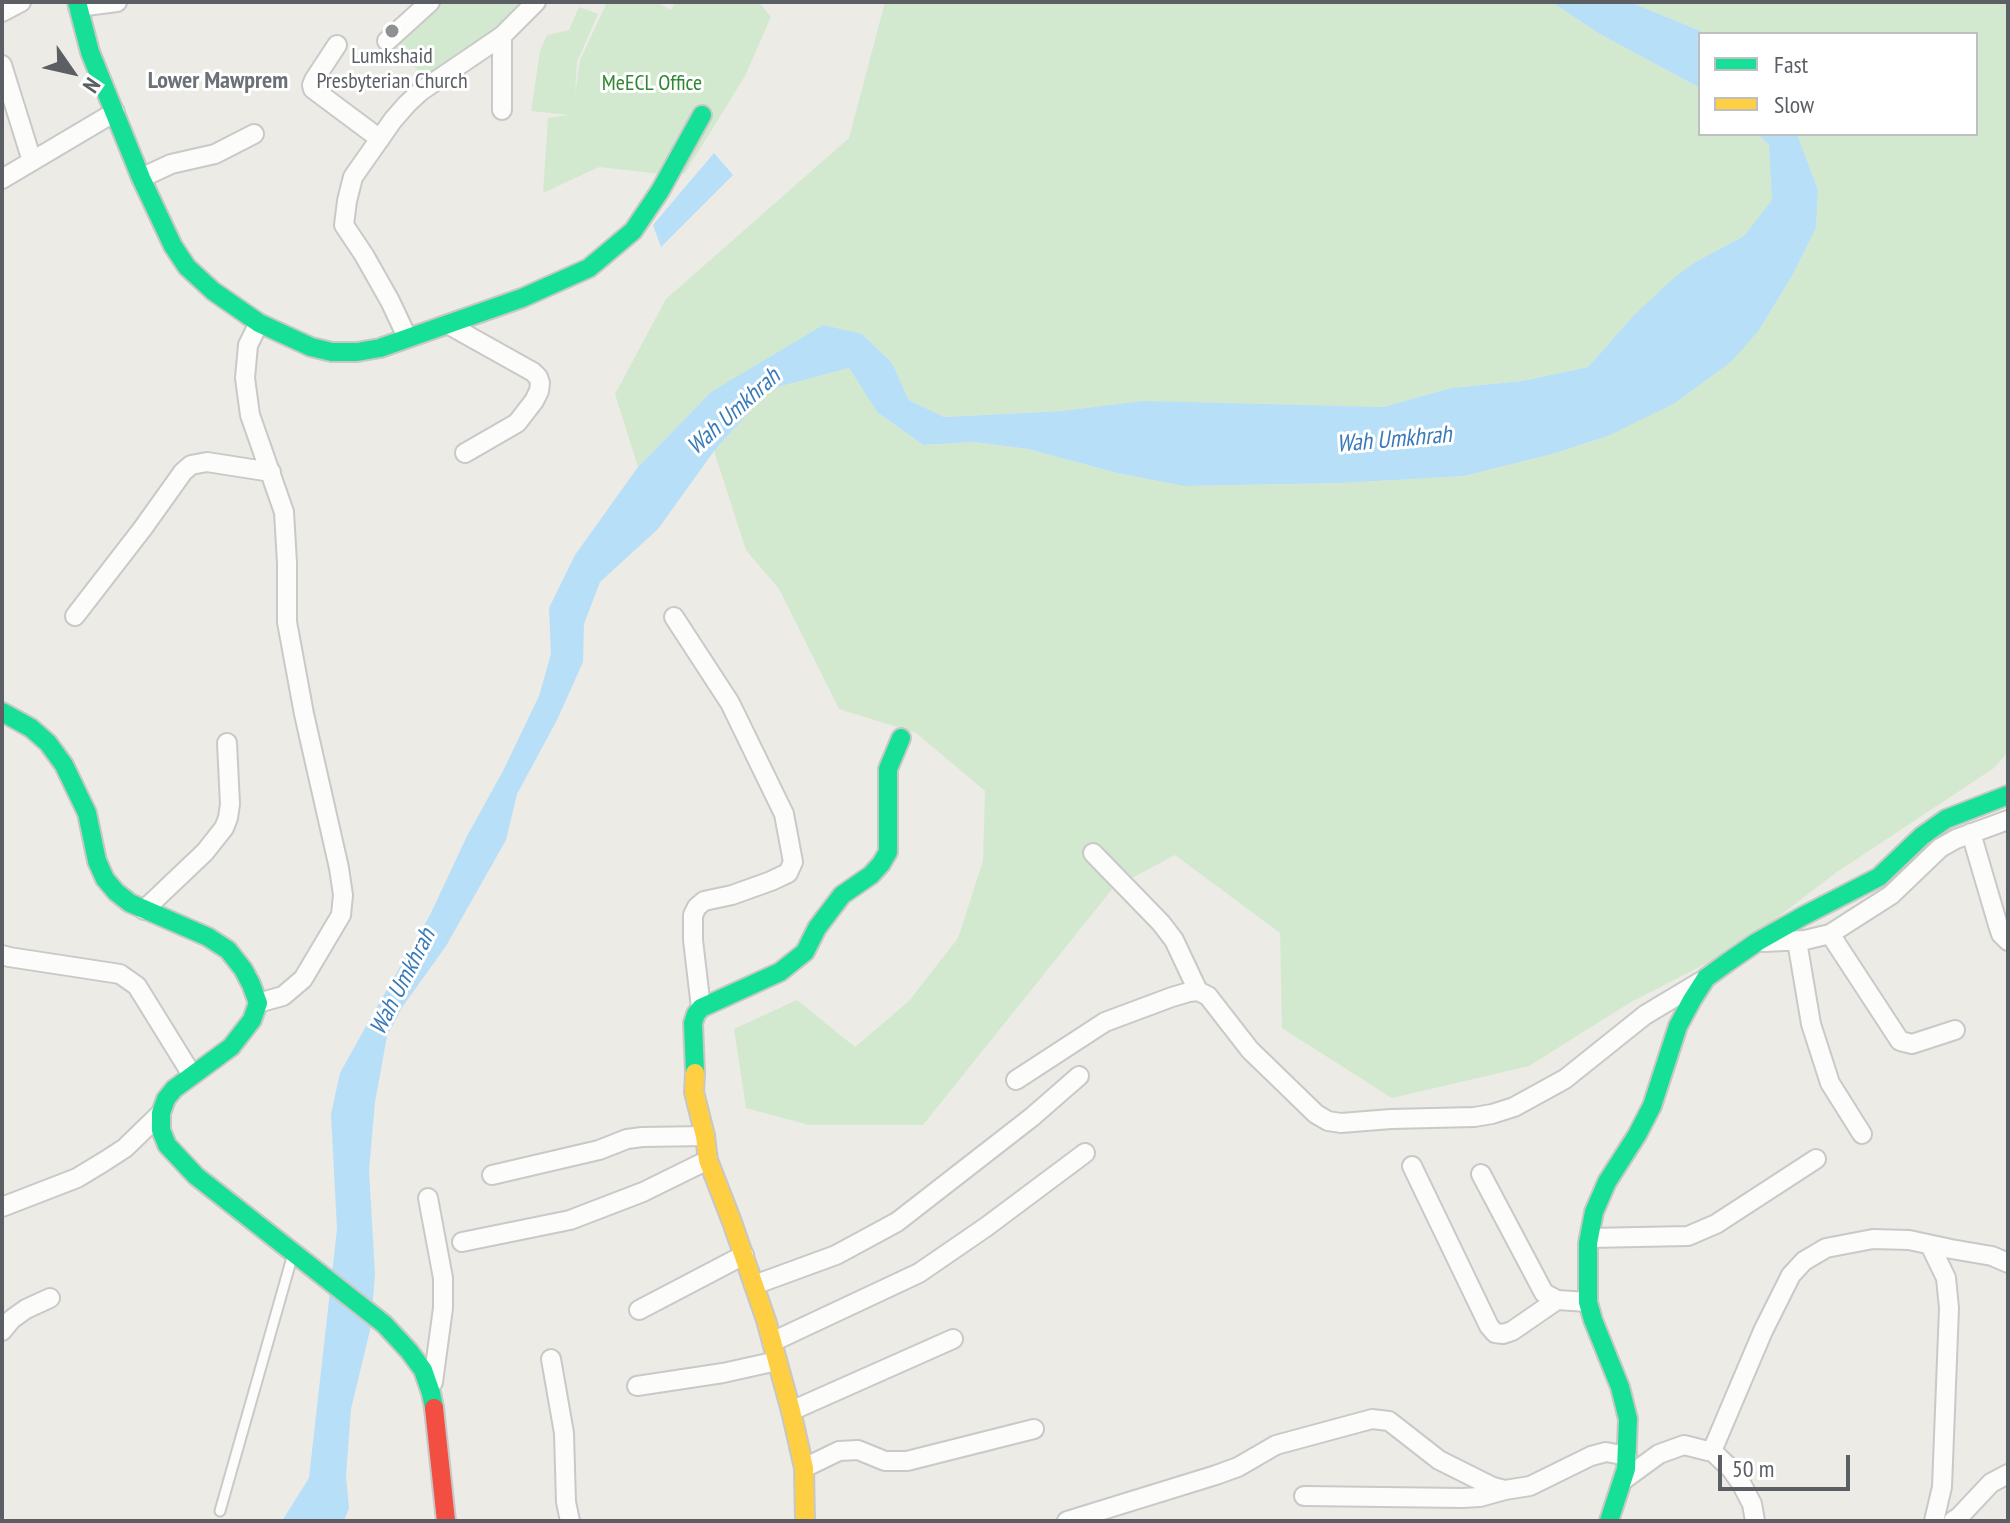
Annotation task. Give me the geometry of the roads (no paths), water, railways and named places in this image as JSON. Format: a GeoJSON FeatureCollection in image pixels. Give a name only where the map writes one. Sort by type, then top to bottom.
{"type":"FeatureCollection","features":[{"type":"Feature","properties":{"kind":"main road"},"geometry":{"type":"LineString","coordinates":[[78,4],[90,52],[141,178],[173,246],[187,267],[213,291],[259,323],[311,347],[332,352],[380,348],[522,298],[589,268],[633,231],[660,191],[702,115]]}},
{"type":"Feature","properties":{"kind":"main road"},"geometry":{"type":"LineString","coordinates":[[2,712],[31,728],[48,743],[64,765],[87,813],[97,861],[105,879],[116,892],[144,910],[208,937],[228,950],[243,969],[258,1003],[252,1020],[231,1047],[174,1089],[161,1113],[161,1130],[175,1156],[196,1176],[384,1324],[423,1370],[437,1427],[446,1521]]}},
{"type":"Feature","properties":{"kind":"main road"},"geometry":{"type":"LineString","coordinates":[[805,1521],[804,1468],[791,1411],[754,1285],[708,1160],[694,1092],[693,1023],[701,1008],[780,972],[805,952],[817,928],[842,895],[881,864],[888,852],[888,769],[901,738]]}},
{"type":"Feature","properties":{"kind":"main road"},"geometry":{"type":"LineString","coordinates":[[1609,1521],[1627,1456],[1628,1419],[1588,1302],[1589,1238],[1594,1212],[1607,1182],[1652,1106],[1678,1026],[1692,1000],[1706,978],[1757,942],[1879,877],[1922,836],[1946,819],[2008,795]]}},
{"type":"Feature","properties":{"kind":"street"},"geometry":{"type":"LineString","coordinates":[[2,12],[21,2]]}},
{"type":"Feature","properties":{"kind":"street"},"geometry":{"type":"LineString","coordinates":[[78,4],[117,2]]}},
{"type":"Feature","properties":{"kind":"street"},"geometry":{"type":"LineString","coordinates":[[387,41],[430,2]]}},
{"type":"Feature","properties":{"kind":"street"},"geometry":{"type":"LineString","coordinates":[[407,337],[377,278],[344,225],[353,177],[407,104],[421,91],[502,36],[536,2]]}},
{"type":"Feature","properties":{"kind":"street"},"geometry":{"type":"LineString","coordinates":[[502,36],[502,110]]}},
{"type":"Feature","properties":{"kind":"street"},"geometry":{"type":"LineString","coordinates":[[337,45],[314,80],[313,89],[380,139]]}},
{"type":"Feature","properties":{"kind":"street"},"geometry":{"type":"LineString","coordinates":[[2,65],[6,92],[32,161]]}},
{"type":"Feature","properties":{"kind":"street"},"geometry":{"type":"LineString","coordinates":[[2,179],[115,112]]}},
{"type":"Feature","properties":{"kind":"street"},"geometry":{"type":"LineString","coordinates":[[141,178],[171,164],[215,154],[254,134]]}},
{"type":"Feature","properties":{"kind":"street"},"geometry":{"type":"LineString","coordinates":[[258,1003],[283,996],[303,979],[341,915],[343,895],[291,650],[287,622],[284,512],[250,415],[245,378],[248,345],[259,323]]}},
{"type":"Feature","properties":{"kind":"street"},"geometry":{"type":"LineString","coordinates":[[449,325],[533,372],[540,383],[534,401],[517,423],[465,453]]}},
{"type":"Feature","properties":{"kind":"street"},"geometry":{"type":"LineString","coordinates":[[75,616],[191,465],[207,462],[271,472]]}},
{"type":"Feature","properties":{"kind":"street"},"geometry":{"type":"LineString","coordinates":[[674,617],[730,703],[784,814],[793,862],[788,873],[771,881],[704,901],[697,907],[693,915],[693,940],[701,1008]]}},
{"type":"Feature","properties":{"kind":"street"},"geometry":{"type":"LineString","coordinates":[[144,910],[205,852],[224,828],[230,804],[227,743]]}},
{"type":"Feature","properties":{"kind":"street"},"geometry":{"type":"LineString","coordinates":[[1757,942],[1797,941],[1830,934],[1891,895],[1940,848],[2008,820]]}},
{"type":"Feature","properties":{"kind":"street"},"geometry":{"type":"LineString","coordinates":[[1971,833],[2001,934],[2008,941]]}},
{"type":"Feature","properties":{"kind":"street"},"geometry":{"type":"LineString","coordinates":[[1093,853],[1168,931],[1198,991]]}},
{"type":"Feature","properties":{"kind":"street"},"geometry":{"type":"LineString","coordinates":[[1830,934],[1900,1041],[1912,1044],[1955,1030]]}},
{"type":"Feature","properties":{"kind":"street"},"geometry":{"type":"LineString","coordinates":[[1797,941],[1811,1024],[1830,1083],[1862,1134]]}},
{"type":"Feature","properties":{"kind":"street"},"geometry":{"type":"LineString","coordinates":[[2,955],[120,974],[137,986],[192,1075]]}},
{"type":"Feature","properties":{"kind":"street"},"geometry":{"type":"LineString","coordinates":[[1016,1080],[1105,1022],[1172,997],[1198,991],[1208,996],[1250,1050],[1316,1114],[1328,1121],[1474,1117],[1514,1107],[1565,1079],[1645,1015],[1706,978]]}},
{"type":"Feature","properties":{"kind":"street"},"geometry":{"type":"LineString","coordinates":[[754,1285],[836,1255],[897,1222],[1032,1117],[1079,1076]]}},
{"type":"Feature","properties":{"kind":"street"},"geometry":{"type":"LineString","coordinates":[[2,1207],[77,1178],[125,1148],[161,1113]]}},
{"type":"Feature","properties":{"kind":"street"},"geometry":{"type":"LineString","coordinates":[[492,1175],[599,1150],[627,1139],[705,1136]]}},
{"type":"Feature","properties":{"kind":"street"},"geometry":{"type":"LineString","coordinates":[[637,1386],[723,1373],[774,1351],[919,1273],[1085,1153]]}},
{"type":"Feature","properties":{"kind":"street"},"geometry":{"type":"LineString","coordinates":[[1589,1238],[1688,1236],[1716,1224],[1816,1159]]}},
{"type":"Feature","properties":{"kind":"street"},"geometry":{"type":"LineString","coordinates":[[462,1242],[570,1220],[643,1192],[708,1160]]}},
{"type":"Feature","properties":{"kind":"street"},"geometry":{"type":"LineString","coordinates":[[1412,1166],[1495,1333],[1512,1331],[1557,1300]]}},
{"type":"Feature","properties":{"kind":"street"},"geometry":{"type":"LineString","coordinates":[[1481,1174],[1544,1293],[1557,1300],[1588,1302]]}},
{"type":"Feature","properties":{"kind":"street"},"geometry":{"type":"LineString","coordinates":[[428,1198],[443,1278],[441,1333],[431,1393]]}},
{"type":"Feature","properties":{"kind":"street"},"geometry":{"type":"LineString","coordinates":[[1712,1451],[1763,1331],[1791,1275],[1804,1261],[1826,1248],[1873,1239],[1909,1240],[1992,1256],[2008,1263]]}},
{"type":"Feature","properties":{"kind":"street"},"geometry":{"type":"LineString","coordinates":[[1930,1245],[1946,1278],[1949,1308],[1942,1487],[1934,1521]]}},
{"type":"Feature","properties":{"kind":"street"},"geometry":{"type":"LineString","coordinates":[[639,1310],[744,1255]]}},
{"type":"Feature","properties":{"kind":"street"},"geometry":{"type":"LineString","coordinates":[[2,1331],[26,1309],[50,1298]]}},
{"type":"Feature","properties":{"kind":"street"},"geometry":{"type":"LineString","coordinates":[[791,1411],[953,1339]]}},
{"type":"Feature","properties":{"kind":"street"},"geometry":{"type":"LineString","coordinates":[[551,1359],[564,1433],[566,1502],[570,1521]]}},
{"type":"Feature","properties":{"kind":"street"},"geometry":{"type":"LineString","coordinates":[[1067,1521],[1238,1467],[1276,1445],[1372,1419],[1389,1421],[1439,1460],[1505,1490]]}},
{"type":"Feature","properties":{"kind":"street"},"geometry":{"type":"LineString","coordinates":[[804,1468],[839,1451],[858,1450],[885,1461],[907,1461],[1034,1429]]}},
{"type":"Feature","properties":{"kind":"street"},"geometry":{"type":"LineString","coordinates":[[1622,1481],[1659,1454],[1684,1445],[1712,1451],[1741,1483],[1752,1504],[1755,1521]]}},
{"type":"Feature","properties":{"kind":"street"},"geometry":{"type":"LineString","coordinates":[[1304,1496],[1480,1497],[1530,1486],[1591,1456],[1606,1452],[1627,1456]]}},
{"type":"Feature","properties":{"kind":"street"},"geometry":{"type":"LineString","coordinates":[[1953,1521],[1991,1483],[2008,1474]]}},
{"type":"Feature","properties":{"kind":"lane"},"geometry":{"type":"LineString","coordinates":[[220,1511],[293,1254]]}},
{"type":"Feature","properties":{"kind":"water"},"geometry":{"type":"Polygon","coordinates":[[[1552,2],[1630,2],[1703,32],[1698,32],[1698,87],[1598,33],[1552,2]]]}},
{"type":"Feature","properties":{"kind":"water","name":"Wah Umkhrah"},"geometry":{"type":"Polygon","coordinates":[[[1760,136],[1798,136],[1818,190],[1816,228],[1792,276],[1759,330],[1732,361],[1675,403],[1608,436],[1464,476],[1343,483],[1184,486],[1117,473],[1028,449],[974,442],[923,445],[877,412],[849,368],[770,389],[714,451],[658,529],[600,582],[584,624],[583,662],[557,720],[517,794],[506,840],[446,946],[403,1006],[387,1036],[375,1102],[369,1170],[375,1274],[371,1326],[351,1409],[346,1475],[349,1508],[344,1521],[282,1521],[309,1478],[337,1229],[331,1114],[340,1073],[430,915],[539,696],[551,654],[549,608],[575,555],[638,467],[711,392],[823,325],[862,334],[892,363],[909,400],[944,417],[1062,411],[1143,401],[1383,407],[1451,388],[1522,381],[1588,367],[1634,315],[1675,277],[1697,261],[1744,236],[1772,200],[1769,145],[1760,136]]]}},
{"type":"Feature","properties":{"kind":"water"},"geometry":{"type":"Polygon","coordinates":[[[714,153],[733,175],[661,247],[653,225],[714,153]]]}},
{"type":"Feature","properties":{"kind":"place","name":"Lumkshaid Presbyterian Church"},"geometry":{"type":"Point","coordinates":[392,31]}},
{"type":"Feature","properties":{"kind":"district","name":"Lower Mawprem"},"geometry":{"type":"Point","coordinates":[218,81]}},
{"type":"Feature","properties":{"kind":"park label","name":"MeECL Office"},"geometry":{"type":"Point","coordinates":[652,84]}}]}
